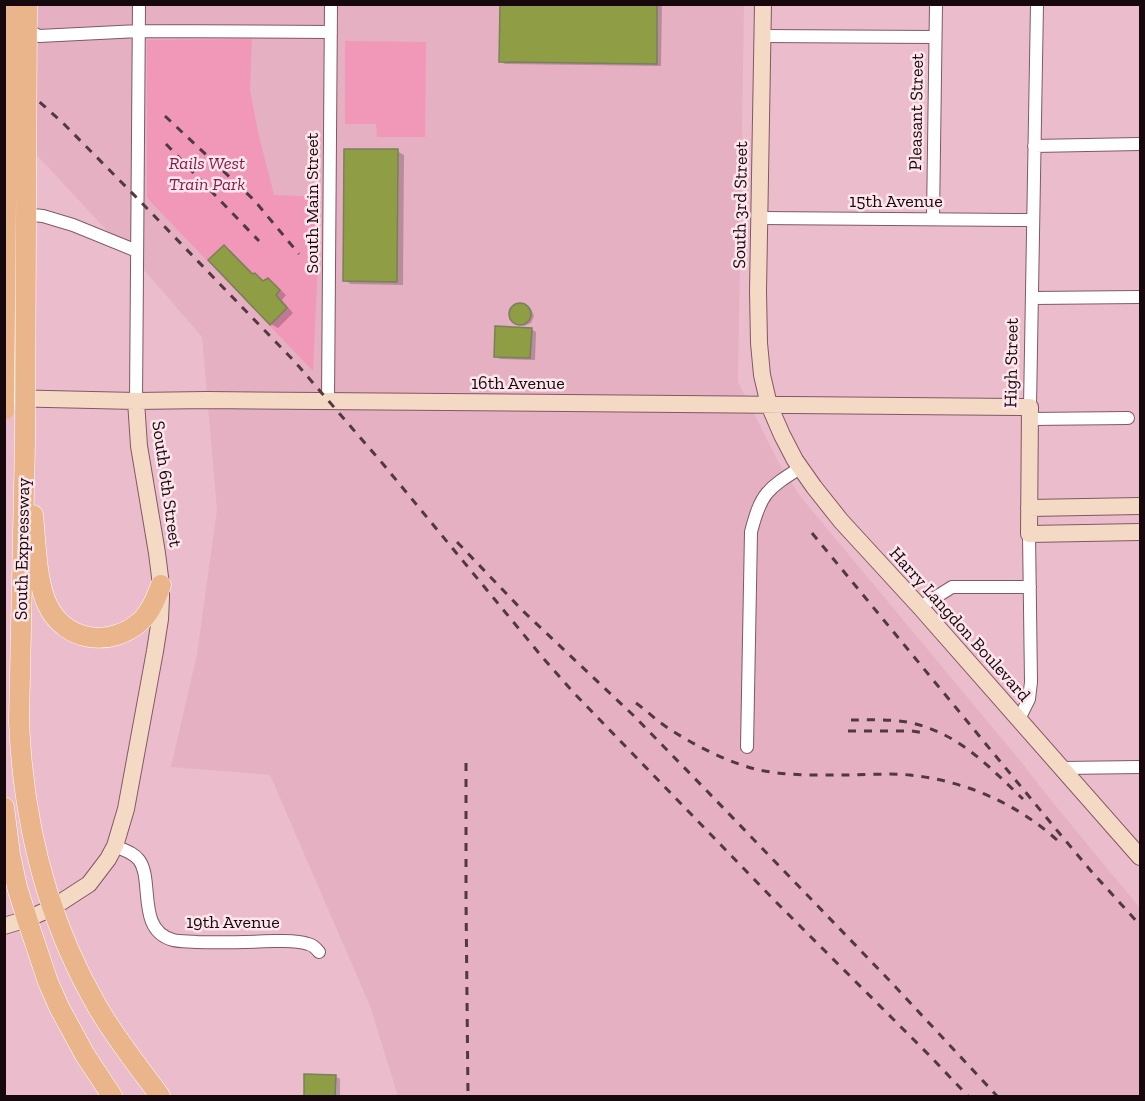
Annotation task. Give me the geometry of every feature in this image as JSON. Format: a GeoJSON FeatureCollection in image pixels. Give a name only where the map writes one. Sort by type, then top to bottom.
{"type":"FeatureCollection","features":[{"type":"Feature","properties":{"kind":"main road"},"geometry":{"type":"LineString","coordinates":[[4,410],[8,4]]}},
{"type":"Feature","properties":{"kind":"main road","name":"South Expressway"},"geometry":{"type":"LineString","coordinates":[[27,4],[25,443],[19,675],[20,755],[31,829],[40,867],[52,908],[70,954],[98,1007],[160,1096]]}},
{"type":"Feature","properties":{"kind":"main road"},"geometry":{"type":"LineString","coordinates":[[25,443],[41,587],[55,617],[73,631],[88,637],[118,635],[142,620],[152,606],[161,585]]}},
{"type":"Feature","properties":{"kind":"main road"},"geometry":{"type":"LineString","coordinates":[[4,807],[10,854],[27,919],[48,982],[85,1055],[112,1096]]}},
{"type":"Feature","properties":{"kind":"street","name":"South 6th Street"},"geometry":{"type":"LineString","coordinates":[[27,919],[52,908],[89,884],[115,846],[126,809],[160,619],[161,585],[139,446],[136,401],[139,4]]}},
{"type":"Feature","properties":{"kind":"street","name":"South Main Street"},"geometry":{"type":"LineString","coordinates":[[328,401],[331,4]]}},
{"type":"Feature","properties":{"kind":"street","name":"South 3rd Street"},"geometry":{"type":"LineString","coordinates":[[763,4],[758,291],[762,375],[769,405]]}},
{"type":"Feature","properties":{"kind":"street","name":"Pleasant Street"},"geometry":{"type":"LineString","coordinates":[[933,219],[936,4]]}},
{"type":"Feature","properties":{"kind":"street","name":"High Street"},"geometry":{"type":"LineString","coordinates":[[1019,719],[1029,699],[1031,682],[1029,508],[1037,4]]}},
{"type":"Feature","properties":{"kind":"street"},"geometry":{"type":"LineString","coordinates":[[4,17],[39,36],[139,31],[331,32]]}},
{"type":"Feature","properties":{"kind":"street"},"geometry":{"type":"LineString","coordinates":[[762,36],[935,37]]}},
{"type":"Feature","properties":{"kind":"street"},"geometry":{"type":"LineString","coordinates":[[1034,146],[1140,144]]}},
{"type":"Feature","properties":{"kind":"street"},"geometry":{"type":"LineString","coordinates":[[4,213],[43,216],[73,225],[137,251]]}},
{"type":"Feature","properties":{"kind":"street","name":"15th Avenue"},"geometry":{"type":"LineString","coordinates":[[759,218],[1033,220]]}},
{"type":"Feature","properties":{"kind":"street"},"geometry":{"type":"LineString","coordinates":[[1032,298],[1140,297]]}},
{"type":"Feature","properties":{"kind":"street","name":"16th Avenue"},"geometry":{"type":"LineString","coordinates":[[4,398],[769,405],[1128,418]]}},
{"type":"Feature","properties":{"kind":"street","name":"Harry Langdon Boulevard"},"geometry":{"type":"LineString","coordinates":[[769,405],[800,468],[841,521],[920,607],[1140,857]]}},
{"type":"Feature","properties":{"kind":"street"},"geometry":{"type":"LineString","coordinates":[[747,747],[751,532],[756,511],[763,497],[779,481],[800,468]]}},
{"type":"Feature","properties":{"kind":"street"},"geometry":{"type":"LineString","coordinates":[[1029,508],[1140,506]]}},
{"type":"Feature","properties":{"kind":"street"},"geometry":{"type":"LineString","coordinates":[[1029,534],[1140,532]]}},
{"type":"Feature","properties":{"kind":"street"},"geometry":{"type":"LineString","coordinates":[[920,607],[952,587],[1030,587]]}},
{"type":"Feature","properties":{"kind":"street"},"geometry":{"type":"LineString","coordinates":[[1063,768],[1140,767]]}},
{"type":"Feature","properties":{"kind":"street","name":"19th Avenue"},"geometry":{"type":"LineString","coordinates":[[115,846],[133,854],[142,865],[149,913],[154,925],[168,938],[176,941],[302,942],[310,944],[319,952]]}},
{"type":"Feature","properties":{"kind":"street"},"geometry":{"type":"LineString","coordinates":[[4,927],[27,919]]}},
{"type":"Feature","properties":{"kind":"shaded area"},"geometry":{"type":"Polygon","coordinates":[[[5,5],[744,5],[738,382],[779,463],[800,496],[1140,908],[1140,1096],[398,1096],[370,1006],[270,775],[171,767],[197,654],[217,510],[202,337],[150,277],[5,121],[5,5]]]}},
{"type":"Feature","properties":{"kind":"green space","name":"Rails West Train Park"},"geometry":{"type":"Polygon","coordinates":[[[252,39],[250,90],[274,195],[321,197],[313,371],[147,198],[147,40],[252,39]]]}},
{"type":"Feature","properties":{"kind":"green space"},"geometry":{"type":"Polygon","coordinates":[[[345,41],[426,42],[425,137],[377,137],[376,124],[345,124],[345,41]]]}},
{"type":"Feature","properties":{"kind":"building"},"geometry":{"type":"Polygon","coordinates":[[[500,4],[657,4],[657,64],[499,62],[500,4]]]}},
{"type":"Feature","properties":{"kind":"building"},"geometry":{"type":"Polygon","coordinates":[[[344,149],[398,149],[397,282],[343,281],[344,149]]]}},
{"type":"Feature","properties":{"kind":"building"},"geometry":{"type":"Polygon","coordinates":[[[224,245],[252,274],[255,273],[263,281],[268,278],[280,290],[276,295],[287,308],[270,325],[208,260],[224,245]]]}},
{"type":"Feature","properties":{"kind":"building"},"geometry":{"type":"Polygon","coordinates":[[[520,303],[528,306],[531,314],[528,322],[520,325],[512,322],[509,314],[512,306],[520,303]]]}},
{"type":"Feature","properties":{"kind":"building"},"geometry":{"type":"Polygon","coordinates":[[[495,326],[532,328],[530,358],[494,357],[495,326]]]}},
{"type":"Feature","properties":{"kind":"building"},"geometry":{"type":"Polygon","coordinates":[[[304,1074],[336,1075],[335,1096],[304,1096],[304,1074]]]}},
{"type":"Feature","properties":{"kind":"railway"},"geometry":{"type":"LineString","coordinates":[[4,70],[63,123],[295,362],[573,692],[968,1096]]}},
{"type":"Feature","properties":{"kind":"railway"},"geometry":{"type":"LineString","coordinates":[[165,116],[254,200],[299,254]]}},
{"type":"Feature","properties":{"kind":"railway"},"geometry":{"type":"LineString","coordinates":[[166,144],[259,241]]}},
{"type":"Feature","properties":{"kind":"railway"},"geometry":{"type":"LineString","coordinates":[[812,533],[1060,834],[1140,925]]}},
{"type":"Feature","properties":{"kind":"railway"},"geometry":{"type":"LineString","coordinates":[[457,542],[523,611],[633,715],[889,980],[997,1096]]}},
{"type":"Feature","properties":{"kind":"railway"},"geometry":{"type":"LineString","coordinates":[[636,703],[688,740],[744,766],[789,774],[902,774],[950,782],[970,788],[1007,805],[1057,840]]}},
{"type":"Feature","properties":{"kind":"railway"},"geometry":{"type":"LineString","coordinates":[[851,720],[907,722],[942,733],[971,751],[1023,799]]}},
{"type":"Feature","properties":{"kind":"railway"},"geometry":{"type":"LineString","coordinates":[[848,731],[924,733]]}},
{"type":"Feature","properties":{"kind":"railway"},"geometry":{"type":"LineString","coordinates":[[466,763],[468,1096]]}}]}
